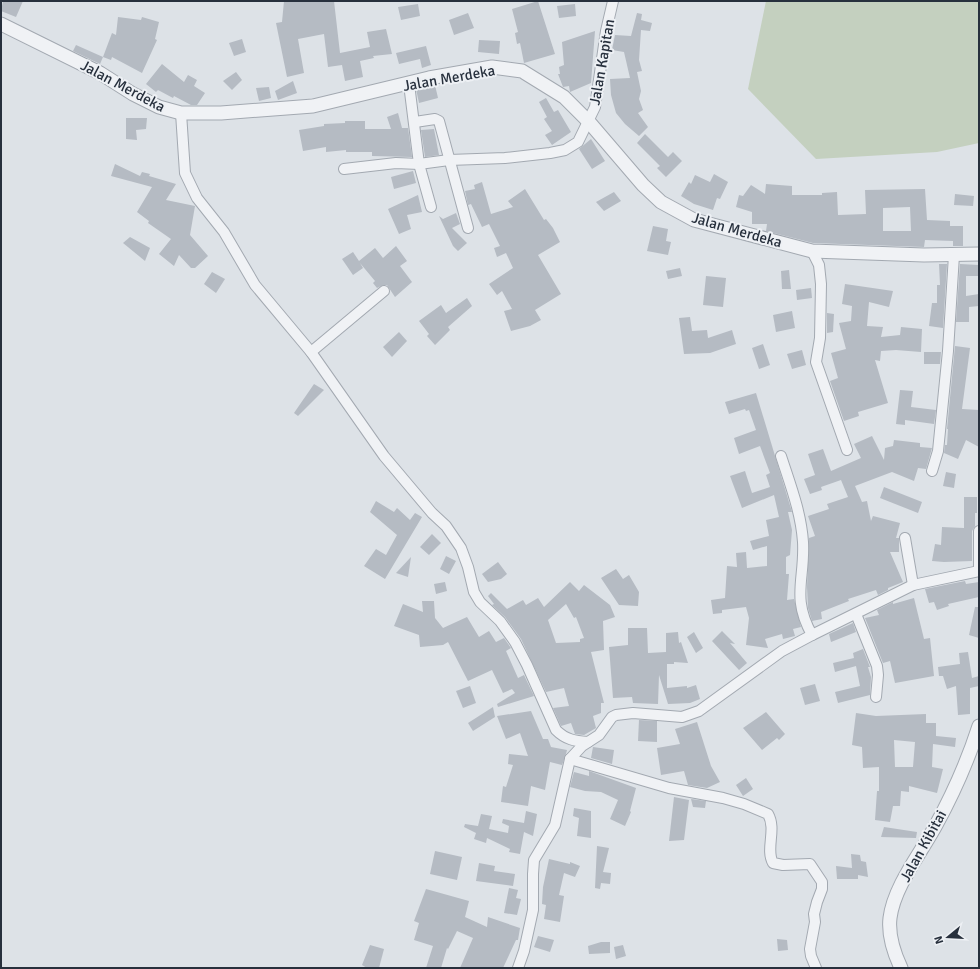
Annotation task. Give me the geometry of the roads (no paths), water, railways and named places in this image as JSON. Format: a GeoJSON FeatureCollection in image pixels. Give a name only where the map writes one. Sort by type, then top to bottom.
{"type":"FeatureCollection","features":[{"type":"Feature","properties":{"kind":"street","name":"Jalan Kapitan"},"geometry":{"type":"LineString","coordinates":[[344,169],[396,163],[419,164],[449,160],[505,158],[550,153],[565,150],[578,142],[595,107],[606,31],[613,1]]}},
{"type":"Feature","properties":{"kind":"street","name":"Jalan Merdeka"},"geometry":{"type":"LineString","coordinates":[[1,24],[100,73],[133,94],[159,107],[181,113],[229,112],[313,106],[429,78],[492,67],[522,71],[546,84],[564,97],[589,122],[643,185],[661,202],[694,220],[812,251],[924,256],[979,254]]}},
{"type":"Feature","properties":{"kind":"street"},"geometry":{"type":"LineString","coordinates":[[409,84],[415,122],[419,164],[431,207]]}},
{"type":"Feature","properties":{"kind":"street"},"geometry":{"type":"LineString","coordinates":[[181,113],[185,173],[197,198],[224,232],[255,285],[311,352],[384,456],[432,513],[446,526],[458,543],[468,567],[474,592],[480,602],[500,622],[515,642],[556,730],[562,736],[571,740],[588,742]]}},
{"type":"Feature","properties":{"kind":"street"},"geometry":{"type":"LineString","coordinates":[[415,122],[435,119],[439,121],[468,228]]}},
{"type":"Feature","properties":{"kind":"street"},"geometry":{"type":"LineString","coordinates":[[812,251],[819,265],[822,284],[820,338],[816,362],[847,450]]}},
{"type":"Feature","properties":{"kind":"street"},"geometry":{"type":"LineString","coordinates":[[932,471],[938,451],[948,351],[954,255]]}},
{"type":"Feature","properties":{"kind":"street"},"geometry":{"type":"LineString","coordinates":[[311,352],[384,291]]}},
{"type":"Feature","properties":{"kind":"street"},"geometry":{"type":"LineString","coordinates":[[781,456],[800,513],[803,543],[799,597],[807,626],[812,635]]}},
{"type":"Feature","properties":{"kind":"street"},"geometry":{"type":"LineString","coordinates":[[518,968],[524,951],[533,910],[532,874],[534,860],[555,825],[570,759],[598,735],[608,721],[616,715],[633,713],[682,717],[699,711],[782,651],[812,635],[913,585],[979,571],[979,531]]}},
{"type":"Feature","properties":{"kind":"street"},"geometry":{"type":"LineString","coordinates":[[905,538],[913,585]]}},
{"type":"Feature","properties":{"kind":"street"},"geometry":{"type":"LineString","coordinates":[[856,614],[878,666],[876,697]]}},
{"type":"Feature","properties":{"kind":"street","name":"Jalan Kibitai"},"geometry":{"type":"LineString","coordinates":[[901,968],[896,958],[890,931],[890,919],[893,903],[940,817],[973,745],[979,726]]}},
{"type":"Feature","properties":{"kind":"street"},"geometry":{"type":"LineString","coordinates":[[570,759],[668,788],[723,798],[744,804],[768,814],[772,825],[770,855],[773,863],[784,865],[810,864],[822,882],[822,890],[814,914],[814,930],[810,949],[816,968]]}}]}
